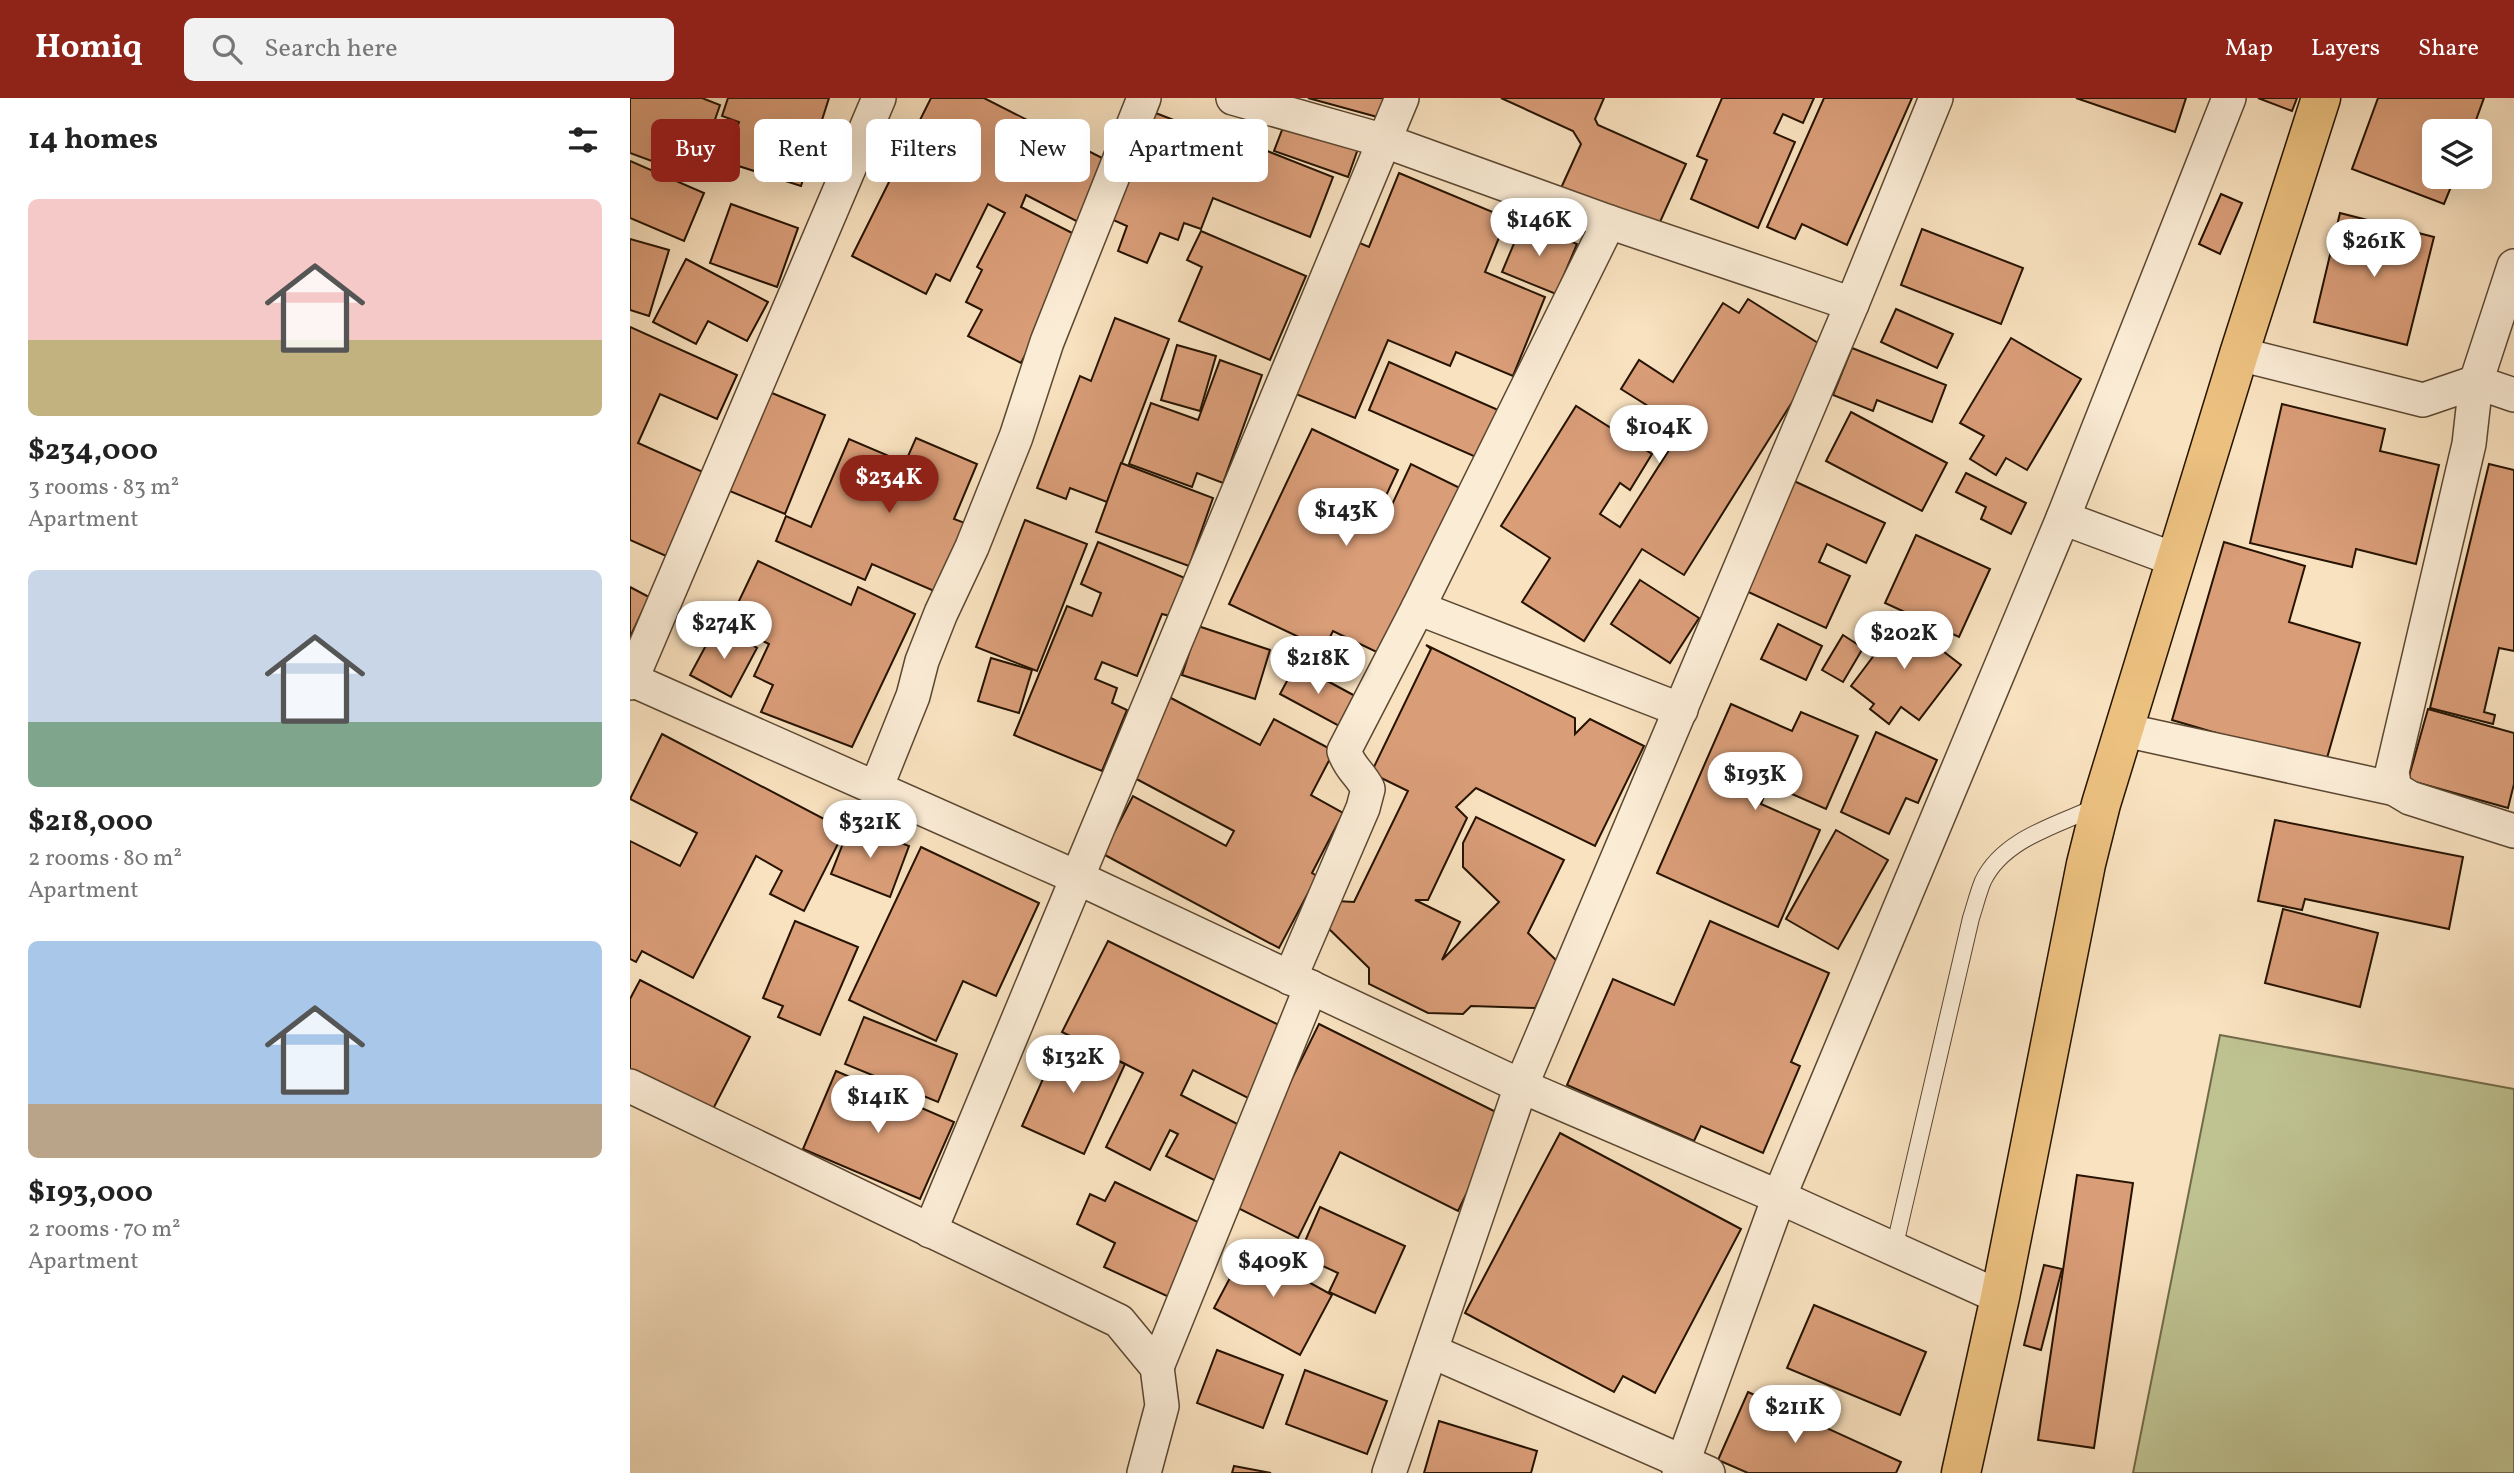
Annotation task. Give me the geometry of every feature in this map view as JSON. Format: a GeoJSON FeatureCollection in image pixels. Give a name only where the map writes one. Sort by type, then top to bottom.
{"type":"FeatureCollection","features":[{"type":"Feature","properties":{"kind":"main road"},"geometry":{"type":"LineString","coordinates":[[1961,1473],[2000,1297],[2101,804],[2239,354],[2322,98]]}},
{"type":"Feature","properties":{"kind":"street"},"geometry":{"type":"LineString","coordinates":[[879,98],[630,680],[1076,877],[1521,1086],[1779,1197],[2000,1297]]}},
{"type":"Feature","properties":{"kind":"street"},"geometry":{"type":"LineString","coordinates":[[876,788],[913,696],[922,661],[941,613],[972,547],[1016,437],[1047,342],[1144,98]]}},
{"type":"Feature","properties":{"kind":"street"},"geometry":{"type":"LineString","coordinates":[[1233,98],[1385,141],[1609,222],[1852,304]]}},
{"type":"Feature","properties":{"kind":"street"},"geometry":{"type":"LineString","coordinates":[[930,1230],[1402,98]]}},
{"type":"Feature","properties":{"kind":"street"},"geometry":{"type":"LineString","coordinates":[[1389,1473],[1521,1086],[1852,304],[1936,98]]}},
{"type":"Feature","properties":{"kind":"street"},"geometry":{"type":"LineString","coordinates":[[1431,1351],[1689,1469],[1779,1197],[2063,518],[2229,98]]}},
{"type":"Feature","properties":{"kind":"street"},"geometry":{"type":"LineString","coordinates":[[1144,1473],[1162,1405],[1157,1367],[1363,808],[1368,789],[1362,776],[1349,765],[1345,751],[1609,222]]}},
{"type":"Feature","properties":{"kind":"street"},"geometry":{"type":"LineString","coordinates":[[2395,789],[2392,772],[2469,444],[2476,382],[2514,266]]}},
{"type":"Feature","properties":{"kind":"street"},"geometry":{"type":"LineString","coordinates":[[2239,354],[2423,400],[2476,382],[2514,394]]}},
{"type":"Feature","properties":{"kind":"street"},"geometry":{"type":"LineString","coordinates":[[2063,518],[2176,560]]}},
{"type":"Feature","properties":{"kind":"street"},"geometry":{"type":"LineString","coordinates":[[1418,608],[1681,709]]}},
{"type":"Feature","properties":{"kind":"street"},"geometry":{"type":"LineString","coordinates":[[2124,730],[2395,789],[2410,798],[2514,829]]}},
{"type":"Feature","properties":{"kind":"street"},"geometry":{"type":"LineString","coordinates":[[630,1086],[1119,1321],[1157,1367]]}},
{"type":"Feature","properties":{"kind":"lane"},"geometry":{"type":"LineString","coordinates":[[1894,1249],[1971,918],[1983,881],[1999,857],[2023,840],[2101,804]]}},
{"type":"Feature","properties":{"kind":"green space"},"geometry":{"type":"Polygon","coordinates":[[[2220,1035],[2514,1089],[2514,1473],[2133,1473],[2220,1035]]]}},
{"type":"Feature","properties":{"kind":"building"},"geometry":{"type":"Polygon","coordinates":[[[630,98],[702,98],[720,105],[715,119],[651,119],[651,161],[630,153],[630,98]]]}},
{"type":"Feature","properties":{"kind":"building"},"geometry":{"type":"Polygon","coordinates":[[[728,98],[829,98],[822,119],[754,119],[754,171],[740,166],[740,119],[722,116],[728,98]]]}},
{"type":"Feature","properties":{"kind":"building"},"geometry":{"type":"Polygon","coordinates":[[[931,98],[984,98],[1025,119],[995,119],[995,182],[1090,182],[1090,152],[1104,159],[1104,179],[1082,224],[1026,195],[1021,207],[1084,239],[1021,363],[968,336],[982,310],[966,302],[982,270],[977,267],[1005,213],[988,204],[950,281],[936,274],[926,294],[852,256],[889,182],[981,182],[981,119],[920,119],[931,98]]]}},
{"type":"Feature","properties":{"kind":"building"},"geometry":{"type":"Polygon","coordinates":[[[1308,98],[1387,98],[1381,118],[1308,98]]]}},
{"type":"Feature","properties":{"kind":"building"},"geometry":{"type":"Polygon","coordinates":[[[1501,98],[1604,98],[1595,119],[1598,125],[1686,164],[1656,231],[1561,188],[1581,144],[1573,131],[1501,98]]]}},
{"type":"Feature","properties":{"kind":"building"},"geometry":{"type":"Polygon","coordinates":[[[1722,98],[1814,98],[1803,123],[1783,114],[1774,133],[1795,142],[1758,228],[1691,199],[1707,160],[1697,156],[1722,98]]]}},
{"type":"Feature","properties":{"kind":"building"},"geometry":{"type":"Polygon","coordinates":[[[1824,98],[1912,98],[1847,245],[1802,224],[1795,239],[1767,227],[1824,98]]]}},
{"type":"Feature","properties":{"kind":"building"},"geometry":{"type":"Polygon","coordinates":[[[2076,98],[2186,98],[2175,132],[2076,98]]]}},
{"type":"Feature","properties":{"kind":"building"},"geometry":{"type":"Polygon","coordinates":[[[2258,98],[2297,98],[2292,111],[2258,98]]]}},
{"type":"Feature","properties":{"kind":"building"},"geometry":{"type":"Polygon","coordinates":[[[2378,98],[2484,98],[2476,119],[2422,119],[2422,189],[2450,189],[2444,204],[2352,169],[2378,98]]]}},
{"type":"Feature","properties":{"kind":"building"},"geometry":{"type":"Polygon","coordinates":[[[1153,112],[1171,119],[1150,119],[1153,112]]]}},
{"type":"Feature","properties":{"kind":"building"},"geometry":{"type":"Polygon","coordinates":[[[1287,117],[1360,143],[1348,177],[1274,151],[1287,117]]]}},
{"type":"Feature","properties":{"kind":"building"},"geometry":{"type":"Polygon","coordinates":[[[1268,151],[1333,177],[1310,237],[1213,198],[1201,229],[1184,223],[1178,240],[1160,233],[1147,263],[1118,251],[1127,226],[1111,219],[1126,182],[1268,182],[1268,151]]]}},
{"type":"Feature","properties":{"kind":"building"},"geometry":{"type":"Polygon","coordinates":[[[630,161],[651,170],[651,182],[679,182],[704,193],[684,241],[630,218],[630,161]]]}},
{"type":"Feature","properties":{"kind":"building"},"geometry":{"type":"Polygon","coordinates":[[[1399,173],[1507,218],[1485,272],[1545,297],[1513,376],[1456,352],[1450,366],[1388,340],[1355,418],[1286,390],[1348,238],[1369,247],[1399,173]]]}},
{"type":"Feature","properties":{"kind":"building"},"geometry":{"type":"Polygon","coordinates":[[[2221,194],[2242,203],[2220,254],[2199,244],[2221,194]]]}},
{"type":"Feature","properties":{"kind":"building"},"geometry":{"type":"Polygon","coordinates":[[[731,204],[798,228],[777,287],[710,263],[731,204]]]}},
{"type":"Feature","properties":{"kind":"building"},"geometry":{"type":"Polygon","coordinates":[[[2340,213],[2434,237],[2407,345],[2314,322],[2340,213]]]}},
{"type":"Feature","properties":{"kind":"building"},"geometry":{"type":"Polygon","coordinates":[[[1523,222],[1577,244],[1556,294],[1502,272],[1523,222]]]}},
{"type":"Feature","properties":{"kind":"building"},"geometry":{"type":"Polygon","coordinates":[[[1922,229],[2023,268],[2001,324],[1901,285],[1922,229]]]}},
{"type":"Feature","properties":{"kind":"building"},"geometry":{"type":"Polygon","coordinates":[[[1201,231],[1306,276],[1270,360],[1179,321],[1202,267],[1187,260],[1201,231]]]}},
{"type":"Feature","properties":{"kind":"building"},"geometry":{"type":"Polygon","coordinates":[[[630,239],[669,250],[649,316],[630,310],[630,239]]]}},
{"type":"Feature","properties":{"kind":"building"},"geometry":{"type":"Polygon","coordinates":[[[686,259],[768,302],[747,341],[708,321],[696,344],[653,322],[686,259]]]}},
{"type":"Feature","properties":{"kind":"building"},"geometry":{"type":"Polygon","coordinates":[[[1748,299],[1826,348],[1684,575],[1642,549],[1584,641],[1522,602],[1550,558],[1501,526],[1576,406],[1652,454],[1630,490],[1620,483],[1600,514],[1620,527],[1683,428],[1621,389],[1639,360],[1673,382],[1723,303],[1739,313],[1748,299]]]}},
{"type":"Feature","properties":{"kind":"building"},"geometry":{"type":"Polygon","coordinates":[[[1896,309],[1953,334],[1937,368],[1881,342],[1896,309]]]}},
{"type":"Feature","properties":{"kind":"building"},"geometry":{"type":"Polygon","coordinates":[[[1115,318],[1169,339],[1107,502],[1070,488],[1066,499],[1037,488],[1080,376],[1091,381],[1115,318]]]}},
{"type":"Feature","properties":{"kind":"building"},"geometry":{"type":"Polygon","coordinates":[[[630,327],[737,375],[717,419],[660,394],[638,443],[703,472],[666,556],[630,540],[630,327]]]}},
{"type":"Feature","properties":{"kind":"building"},"geometry":{"type":"Polygon","coordinates":[[[2011,338],[2081,379],[2027,470],[2006,458],[1996,475],[1970,459],[1984,436],[1960,423],[2011,338]]]}},
{"type":"Feature","properties":{"kind":"building"},"geometry":{"type":"Polygon","coordinates":[[[1177,345],[1216,356],[1200,411],[1161,400],[1177,345]]]}},
{"type":"Feature","properties":{"kind":"building"},"geometry":{"type":"Polygon","coordinates":[[[1852,348],[1946,385],[1932,422],[1877,400],[1873,411],[1833,395],[1852,348]]]}},
{"type":"Feature","properties":{"kind":"building"},"geometry":{"type":"Polygon","coordinates":[[[1220,360],[1262,375],[1223,483],[1197,473],[1192,487],[1129,464],[1151,403],[1198,420],[1220,360]]]}},
{"type":"Feature","properties":{"kind":"building"},"geometry":{"type":"Polygon","coordinates":[[[1389,362],[1505,413],[1485,461],[1369,410],[1389,362]]]}},
{"type":"Feature","properties":{"kind":"building"},"geometry":{"type":"Polygon","coordinates":[[[760,388],[825,415],[785,514],[720,487],[760,388]]]}},
{"type":"Feature","properties":{"kind":"building"},"geometry":{"type":"Polygon","coordinates":[[[2282,404],[2385,429],[2380,451],[2439,465],[2416,564],[2356,549],[2352,567],[2250,543],[2282,404]]]}},
{"type":"Feature","properties":{"kind":"building"},"geometry":{"type":"Polygon","coordinates":[[[1851,412],[1947,463],[1922,511],[1826,461],[1851,412]]]}},
{"type":"Feature","properties":{"kind":"building"},"geometry":{"type":"Polygon","coordinates":[[[1312,429],[1398,470],[1376,517],[1328,495],[1326,499],[1382,526],[1411,464],[1466,491],[1387,657],[1333,631],[1324,649],[1229,604],[1312,429]]]}},
{"type":"Feature","properties":{"kind":"building"},"geometry":{"type":"Polygon","coordinates":[[[916,438],[977,464],[954,519],[970,525],[941,594],[872,564],[865,580],[776,541],[786,516],[811,527],[849,439],[905,463],[916,438]]]}},
{"type":"Feature","properties":{"kind":"building"},"geometry":{"type":"Polygon","coordinates":[[[1121,463],[1213,498],[1189,566],[1096,532],[1121,463]]]}},
{"type":"Feature","properties":{"kind":"building"},"geometry":{"type":"Polygon","coordinates":[[[2489,464],[2514,470],[2514,651],[2499,648],[2484,712],[2495,715],[2493,724],[2430,708],[2489,464]]]}},
{"type":"Feature","properties":{"kind":"building"},"geometry":{"type":"Polygon","coordinates":[[[1966,473],[2026,503],[2011,534],[1981,519],[1986,507],[1956,492],[1966,473]]]}},
{"type":"Feature","properties":{"kind":"building"},"geometry":{"type":"Polygon","coordinates":[[[1794,481],[1885,523],[1866,563],[1827,544],[1819,562],[1850,576],[1826,628],[1744,590],[1794,481]]]}},
{"type":"Feature","properties":{"kind":"building"},"geometry":{"type":"Polygon","coordinates":[[[1025,520],[1087,544],[1037,671],[976,647],[1025,520]]]}},
{"type":"Feature","properties":{"kind":"building"},"geometry":{"type":"Polygon","coordinates":[[[1916,535],[1990,569],[1959,637],[1885,603],[1916,535]]]}},
{"type":"Feature","properties":{"kind":"building"},"geometry":{"type":"Polygon","coordinates":[[[1098,542],[1185,578],[1170,616],[1162,614],[1137,676],[1102,662],[1095,679],[1117,688],[1112,703],[1127,710],[1102,771],[1014,735],[1067,606],[1092,616],[1101,593],[1081,584],[1098,542]]]}},
{"type":"Feature","properties":{"kind":"building"},"geometry":{"type":"Polygon","coordinates":[[[2224,542],[2305,566],[2289,622],[2360,643],[2325,765],[2172,720],[2224,542]]]}},
{"type":"Feature","properties":{"kind":"building"},"geometry":{"type":"Polygon","coordinates":[[[758,561],[851,605],[858,587],[915,614],[852,747],[761,712],[773,685],[754,676],[769,644],[728,624],[758,561]]]}},
{"type":"Feature","properties":{"kind":"building"},"geometry":{"type":"Polygon","coordinates":[[[1640,580],[1699,618],[1670,663],[1611,624],[1640,580]]]}},
{"type":"Feature","properties":{"kind":"building"},"geometry":{"type":"Polygon","coordinates":[[[630,587],[649,597],[630,637],[630,587]]]}},
{"type":"Feature","properties":{"kind":"building"},"geometry":{"type":"Polygon","coordinates":[[[1892,612],[1961,665],[1919,720],[1901,707],[1889,724],[1870,709],[1874,704],[1851,686],[1878,650],[1869,643],[1892,612]]]}},
{"type":"Feature","properties":{"kind":"building"},"geometry":{"type":"Polygon","coordinates":[[[1778,624],[1822,646],[1806,680],[1761,659],[1778,624]]]}},
{"type":"Feature","properties":{"kind":"building"},"geometry":{"type":"Polygon","coordinates":[[[717,625],[757,648],[731,697],[690,675],[717,625]]]}},
{"type":"Feature","properties":{"kind":"building"},"geometry":{"type":"Polygon","coordinates":[[[1198,626],[1270,650],[1255,699],[1182,675],[1198,626]]]}},
{"type":"Feature","properties":{"kind":"building"},"geometry":{"type":"Polygon","coordinates":[[[1843,635],[1863,648],[1843,682],[1822,670],[1843,635]]]}},
{"type":"Feature","properties":{"kind":"building"},"geometry":{"type":"Polygon","coordinates":[[[1426,645],[1575,718],[1575,734],[1590,719],[1644,746],[1595,846],[1476,788],[1456,807],[1467,818],[1428,900],[1415,900],[1460,922],[1442,960],[1499,902],[1463,867],[1463,843],[1476,817],[1564,860],[1528,933],[1558,962],[1535,1008],[1471,1006],[1463,1014],[1428,1013],[1369,984],[1369,968],[1324,924],[1336,901],[1354,902],[1408,791],[1371,773],[1431,649],[1426,645]]]}},
{"type":"Feature","properties":{"kind":"building"},"geometry":{"type":"Polygon","coordinates":[[[991,658],[1032,670],[1019,713],[978,701],[991,658]]]}},
{"type":"Feature","properties":{"kind":"building"},"geometry":{"type":"Polygon","coordinates":[[[1296,664],[1357,697],[1341,727],[1280,694],[1296,664]]]}},
{"type":"Feature","properties":{"kind":"building"},"geometry":{"type":"Polygon","coordinates":[[[1169,697],[1260,745],[1274,719],[1334,751],[1311,795],[1343,813],[1312,873],[1317,876],[1279,948],[1103,854],[1133,796],[1226,846],[1234,831],[1129,775],[1169,697]]]}},
{"type":"Feature","properties":{"kind":"building"},"geometry":{"type":"Polygon","coordinates":[[[1731,704],[1792,731],[1801,712],[1858,736],[1826,809],[1769,784],[1761,804],[1820,830],[1778,927],[1657,873],[1731,704]]]}},
{"type":"Feature","properties":{"kind":"building"},"geometry":{"type":"Polygon","coordinates":[[[2428,709],[2514,733],[2514,784],[2508,808],[2408,780],[2428,709]]]}},
{"type":"Feature","properties":{"kind":"building"},"geometry":{"type":"Polygon","coordinates":[[[1876,732],[1937,760],[1918,803],[1906,798],[1889,834],[1841,812],[1876,732]]]}},
{"type":"Feature","properties":{"kind":"building"},"geometry":{"type":"Polygon","coordinates":[[[662,734],[845,830],[804,911],[770,894],[782,871],[756,856],[693,978],[642,951],[636,962],[630,959],[630,841],[680,866],[697,833],[630,799],[662,734]]]}},
{"type":"Feature","properties":{"kind":"building"},"geometry":{"type":"Polygon","coordinates":[[[2275,820],[2463,857],[2449,929],[2305,899],[2302,910],[2258,901],[2275,820]]]}},
{"type":"Feature","properties":{"kind":"building"},"geometry":{"type":"Polygon","coordinates":[[[851,823],[909,846],[890,897],[831,874],[851,823]]]}},
{"type":"Feature","properties":{"kind":"building"},"geometry":{"type":"Polygon","coordinates":[[[1836,830],[1888,860],[1838,949],[1786,919],[1836,830]]]}},
{"type":"Feature","properties":{"kind":"building"},"geometry":{"type":"Polygon","coordinates":[[[921,847],[1039,903],[996,996],[963,981],[936,1041],[849,1000],[921,847]]]}},
{"type":"Feature","properties":{"kind":"building"},"geometry":{"type":"Polygon","coordinates":[[[2283,909],[2378,933],[2360,1007],[2265,983],[2283,909]]]}},
{"type":"Feature","properties":{"kind":"building"},"geometry":{"type":"Polygon","coordinates":[[[795,921],[858,947],[820,1035],[778,1017],[783,1006],[763,998],[795,921]]]}},
{"type":"Feature","properties":{"kind":"building"},"geometry":{"type":"Polygon","coordinates":[[[1710,921],[1829,973],[1791,1062],[1800,1066],[1763,1153],[1701,1126],[1694,1141],[1567,1085],[1613,979],[1674,1005],[1710,921]]]}},
{"type":"Feature","properties":{"kind":"building"},"geometry":{"type":"Polygon","coordinates":[[[1108,941],[1285,1028],[1250,1099],[1193,1070],[1181,1095],[1247,1129],[1220,1183],[1166,1156],[1178,1134],[1170,1130],[1150,1170],[1106,1147],[1143,1073],[1062,1032],[1108,941]]]}},
{"type":"Feature","properties":{"kind":"building"},"geometry":{"type":"Polygon","coordinates":[[[640,980],[750,1037],[710,1115],[630,1073],[630,999],[640,980]]]}},
{"type":"Feature","properties":{"kind":"building"},"geometry":{"type":"Polygon","coordinates":[[[864,1017],[957,1054],[938,1102],[845,1064],[864,1017]]]}},
{"type":"Feature","properties":{"kind":"building"},"geometry":{"type":"Polygon","coordinates":[[[1319,1024],[1504,1116],[1458,1211],[1340,1152],[1298,1238],[1230,1204],[1319,1024]]]}},
{"type":"Feature","properties":{"kind":"building"},"geometry":{"type":"Polygon","coordinates":[[[1062,1036],[1125,1064],[1084,1154],[1022,1126],[1062,1036]]]}},
{"type":"Feature","properties":{"kind":"building"},"geometry":{"type":"Polygon","coordinates":[[[836,1071],[954,1122],[920,1199],[803,1149],[836,1071]]]}},
{"type":"Feature","properties":{"kind":"building"},"geometry":{"type":"Polygon","coordinates":[[[1560,1133],[1741,1229],[1655,1393],[1623,1376],[1614,1392],[1465,1313],[1560,1133]]]}},
{"type":"Feature","properties":{"kind":"building"},"geometry":{"type":"Polygon","coordinates":[[[2077,1175],[2133,1183],[2094,1448],[2038,1440],[2077,1175]]]}},
{"type":"Feature","properties":{"kind":"building"},"geometry":{"type":"Polygon","coordinates":[[[1115,1182],[1204,1225],[1169,1297],[1104,1267],[1115,1243],[1077,1224],[1090,1194],[1105,1201],[1115,1182]]]}},
{"type":"Feature","properties":{"kind":"building"},"geometry":{"type":"Polygon","coordinates":[[[1320,1207],[1405,1246],[1375,1313],[1329,1292],[1338,1273],[1299,1255],[1320,1207]]]}},
{"type":"Feature","properties":{"kind":"building"},"geometry":{"type":"Polygon","coordinates":[[[1249,1242],[1288,1262],[1285,1269],[1332,1295],[1300,1355],[1214,1308],[1249,1242]]]}},
{"type":"Feature","properties":{"kind":"building"},"geometry":{"type":"Polygon","coordinates":[[[2044,1265],[2062,1269],[2041,1350],[2024,1345],[2044,1265]]]}},
{"type":"Feature","properties":{"kind":"building"},"geometry":{"type":"Polygon","coordinates":[[[1814,1305],[1926,1352],[1900,1415],[1787,1368],[1814,1305]]]}},
{"type":"Feature","properties":{"kind":"building"},"geometry":{"type":"Polygon","coordinates":[[[1217,1350],[1283,1375],[1263,1428],[1197,1403],[1217,1350]]]}},
{"type":"Feature","properties":{"kind":"building"},"geometry":{"type":"Polygon","coordinates":[[[1305,1370],[1387,1401],[1367,1454],[1286,1424],[1305,1370]]]}},
{"type":"Feature","properties":{"kind":"building"},"geometry":{"type":"Polygon","coordinates":[[[1748,1392],[1901,1462],[1896,1473],[1748,1473],[1718,1460],[1748,1392]]]}},
{"type":"Feature","properties":{"kind":"building"},"geometry":{"type":"Polygon","coordinates":[[[1439,1421],[1537,1451],[1531,1473],[1424,1473],[1439,1421]]]}},
{"type":"Feature","properties":{"kind":"building"},"geometry":{"type":"Polygon","coordinates":[[[1234,1466],[1271,1473],[1232,1473],[1234,1466]]]}}]}
